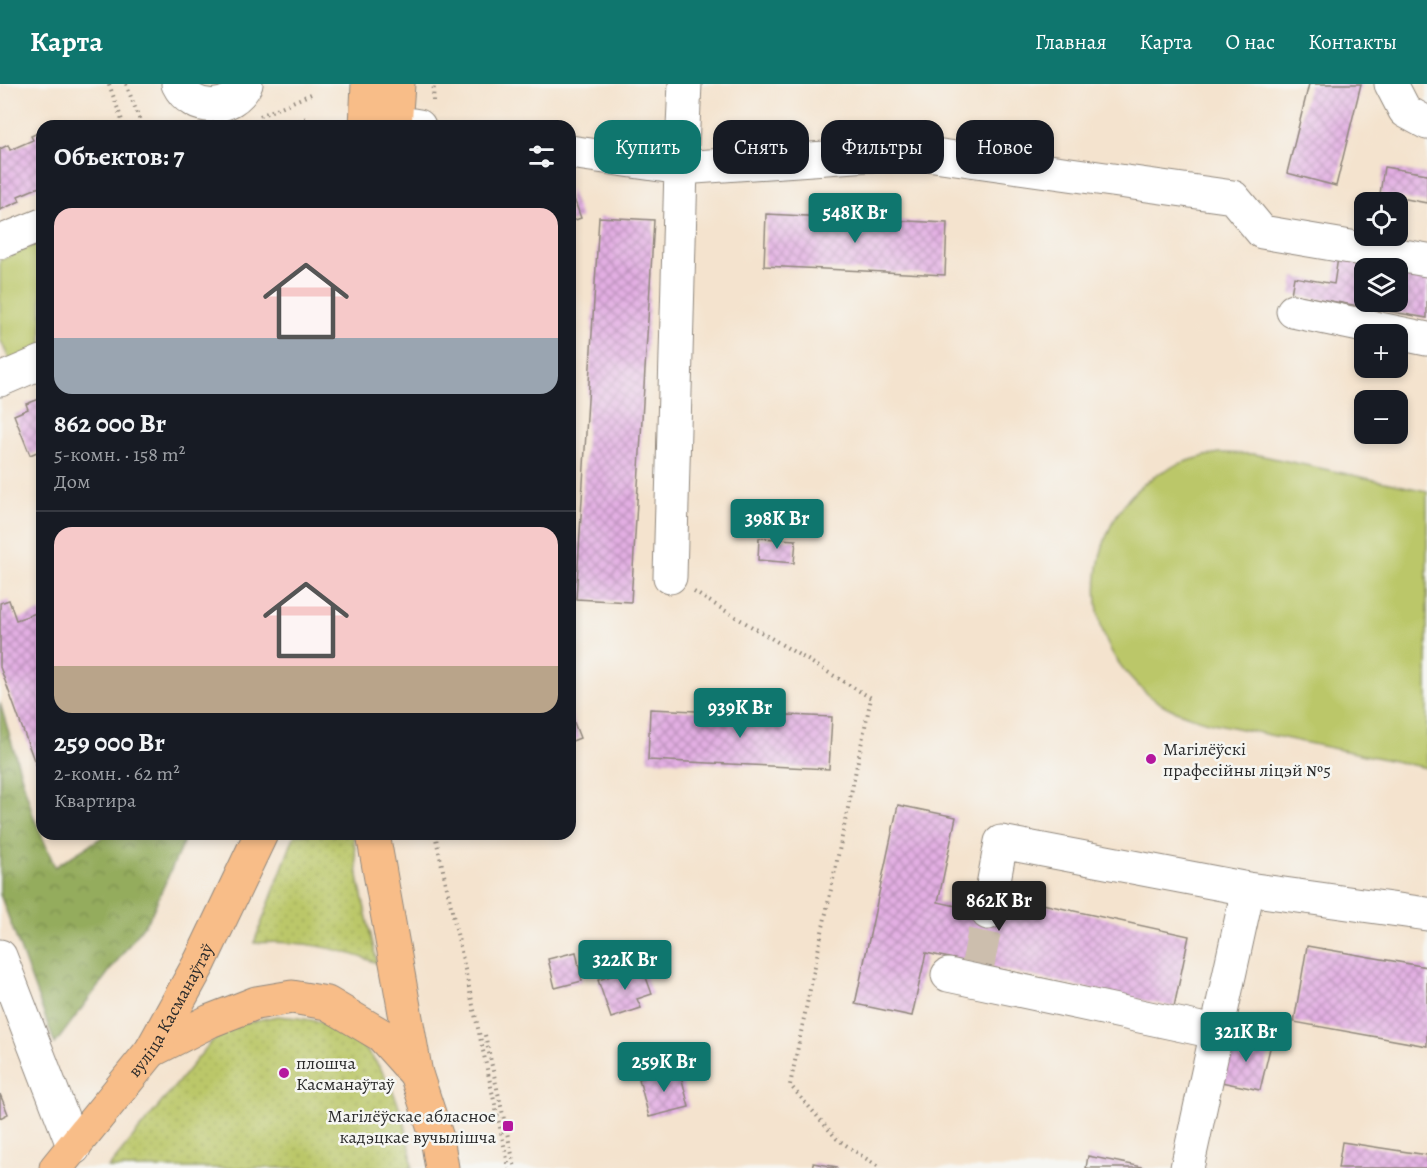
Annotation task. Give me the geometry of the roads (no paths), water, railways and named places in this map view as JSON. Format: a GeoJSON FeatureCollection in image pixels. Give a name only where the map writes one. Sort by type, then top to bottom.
{"type":"FeatureCollection","features":[{"type":"Feature","properties":{"kind":"main road"},"geometry":{"type":"LineString","coordinates":[[368,84],[386,120]]}},
{"type":"Feature","properties":{"kind":"main road"},"geometry":{"type":"LineString","coordinates":[[389,120],[398,84]]}},
{"type":"Feature","properties":{"kind":"main road","name":"вуліца Касманаўтаў"},"geometry":{"type":"LineString","coordinates":[[65,1158],[151,1051],[200,962],[258,840]]}},
{"type":"Feature","properties":{"kind":"main road"},"geometry":{"type":"LineString","coordinates":[[374,840],[416,1074],[438,1138],[442,1168]]}},
{"type":"Feature","properties":{"kind":"main road"},"geometry":{"type":"LineString","coordinates":[[151,1051],[210,1021],[247,1006],[292,997],[327,1003],[381,1035],[416,1074]]}},
{"type":"Feature","properties":{"kind":"street"},"geometry":{"type":"LineString","coordinates":[[178,84],[189,99],[212,106],[234,99],[246,84]]}},
{"type":"Feature","properties":{"kind":"street"},"geometry":{"type":"LineString","coordinates":[[683,120],[685,84]]}},
{"type":"Feature","properties":{"kind":"street"},"geometry":{"type":"LineString","coordinates":[[1391,84],[1405,111],[1427,123]]}},
{"type":"Feature","properties":{"kind":"street"},"geometry":{"type":"LineString","coordinates":[[701,167],[913,152],[1233,197],[1262,232],[1427,260]]}},
{"type":"Feature","properties":{"kind":"street"},"geometry":{"type":"LineString","coordinates":[[576,153],[594,155]]}},
{"type":"Feature","properties":{"kind":"street"},"geometry":{"type":"LineString","coordinates":[[670,577],[681,174]]}},
{"type":"Feature","properties":{"kind":"street"},"geometry":{"type":"LineString","coordinates":[[0,242],[36,227]]}},
{"type":"Feature","properties":{"kind":"street"},"geometry":{"type":"LineString","coordinates":[[1293,311],[1427,339]]}},
{"type":"Feature","properties":{"kind":"street"},"geometry":{"type":"LineString","coordinates":[[0,380],[36,365]]}},
{"type":"Feature","properties":{"kind":"street"},"geometry":{"type":"LineString","coordinates":[[988,913],[1001,842],[1248,889],[1427,914]]}},
{"type":"Feature","properties":{"kind":"street"},"geometry":{"type":"LineString","coordinates":[[1187,1168],[1248,889]]}},
{"type":"Feature","properties":{"kind":"street"},"geometry":{"type":"LineString","coordinates":[[0,956],[65,1158]]}},
{"type":"Feature","properties":{"kind":"street"},"geometry":{"type":"LineString","coordinates":[[967,973],[1215,1032]]}},
{"type":"Feature","properties":{"kind":"tunnel"},"geometry":{"type":"LineString","coordinates":[[978,964],[988,913]]}},
{"type":"Feature","properties":{"kind":"place","name":"Магілёўскі прафесійны ліцэй №5"},"geometry":{"type":"Point","coordinates":[1151,759]}},
{"type":"Feature","properties":{"kind":"place","name":"плошча Касманаўтаў"},"geometry":{"type":"Point","coordinates":[284,1073]}},
{"type":"Feature","properties":{"kind":"place","name":"Магілёўскае абласное кадэцкае вучылішча"},"geometry":{"type":"Point","coordinates":[508,1126]}}]}
